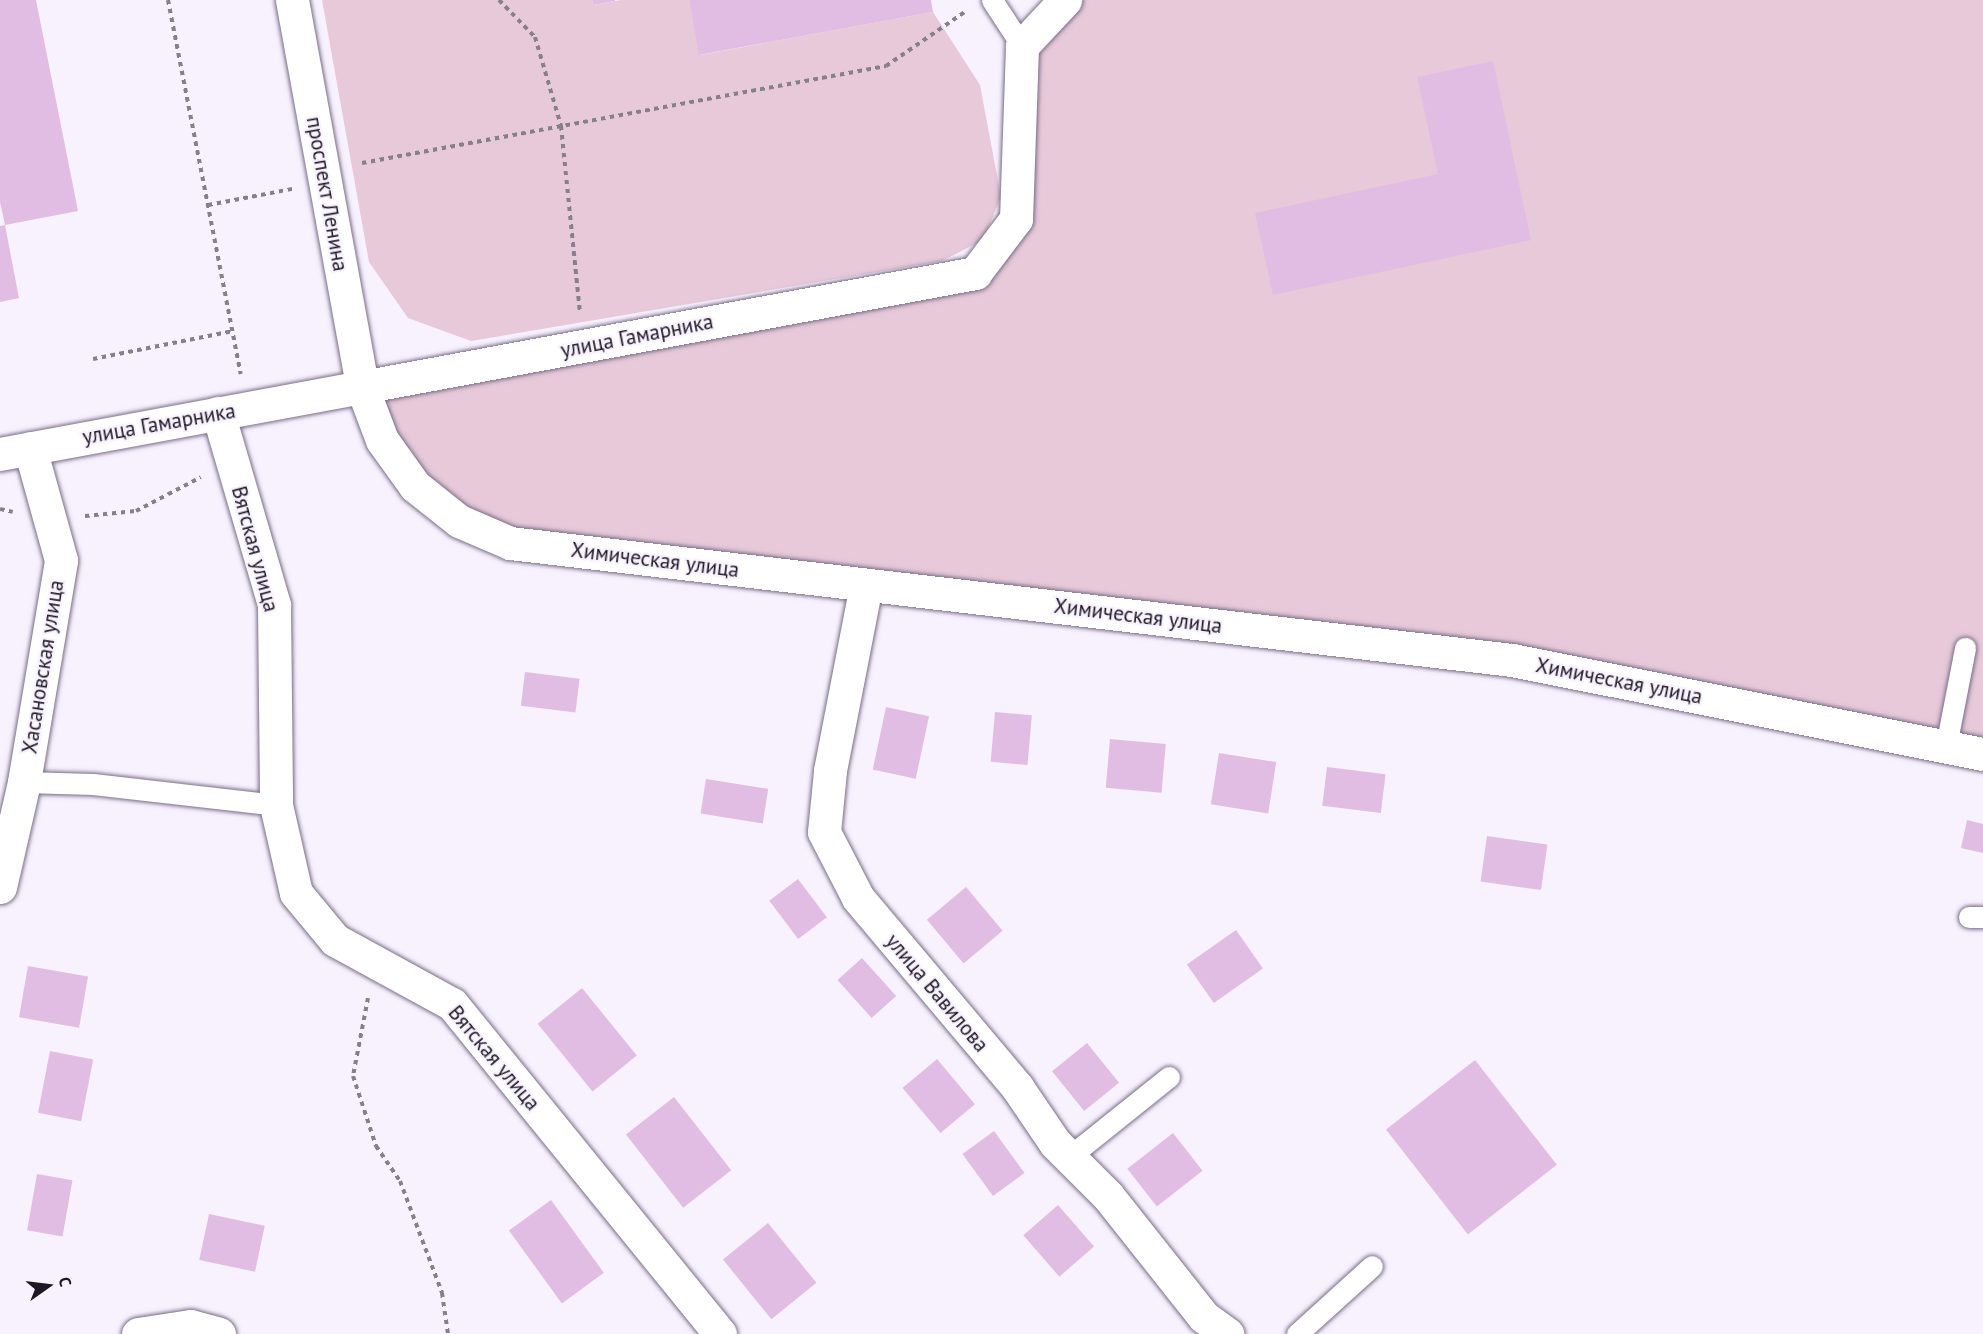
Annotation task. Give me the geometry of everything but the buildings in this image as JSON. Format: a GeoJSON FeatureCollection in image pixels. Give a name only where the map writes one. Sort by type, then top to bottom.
{"type":"FeatureCollection","features":[{"type":"Feature","properties":{"kind":"street","name":"проспект Ленина"},"geometry":{"type":"LineString","coordinates":[[292,0],[362,387]]}},
{"type":"Feature","properties":{"kind":"street"},"geometry":{"type":"LineString","coordinates":[[1022,46],[1065,0]]}},
{"type":"Feature","properties":{"kind":"street","name":"улица Гамарника"},"geometry":{"type":"LineString","coordinates":[[15,451],[975,273],[1016,219],[1022,46]]}},
{"type":"Feature","properties":{"kind":"street","name":"Химическая улица"},"geometry":{"type":"LineString","coordinates":[[362,387],[382,440],[415,486],[459,521],[510,543],[1512,660],[1983,754]]}},
{"type":"Feature","properties":{"kind":"street","name":"Вятская улица"},"geometry":{"type":"LineString","coordinates":[[218,413],[274,605],[276,805],[296,892],[335,940],[374,965],[452,1004],[720,1334]]}},
{"type":"Feature","properties":{"kind":"street","name":"Хасановская улица"},"geometry":{"type":"LineString","coordinates":[[1,875],[24,782],[61,560],[50,520],[15,451]]}},
{"type":"Feature","properties":{"kind":"street","name":"улица Вавилова"},"geometry":{"type":"LineString","coordinates":[[866,585],[830,771],[824,832],[858,898],[1017,1088],[1070,1157],[1108,1196],[1204,1317],[1227,1334]]}},
{"type":"Feature","properties":{"kind":"street"},"geometry":{"type":"LineString","coordinates":[[138,1334],[190,1326],[219,1334]]}},
{"type":"Feature","properties":{"kind":"lane"},"geometry":{"type":"LineString","coordinates":[[992,0],[1022,46]]}},
{"type":"Feature","properties":{"kind":"lane"},"geometry":{"type":"LineString","coordinates":[[1946,746],[1965,648]]}},
{"type":"Feature","properties":{"kind":"lane"},"geometry":{"type":"LineString","coordinates":[[24,782],[93,784],[276,805]]}},
{"type":"Feature","properties":{"kind":"lane"},"geometry":{"type":"LineString","coordinates":[[1070,1157],[1169,1077]]}},
{"type":"Feature","properties":{"kind":"lane"},"geometry":{"type":"LineString","coordinates":[[1297,1334],[1372,1266]]}},
{"type":"Feature","properties":{"kind":"path"},"geometry":{"type":"LineString","coordinates":[[168,0],[243,387]]}},
{"type":"Feature","properties":{"kind":"path"},"geometry":{"type":"LineString","coordinates":[[499,0],[535,37],[561,126],[584,346]]}},
{"type":"Feature","properties":{"kind":"path"},"geometry":{"type":"LineString","coordinates":[[362,163],[886,66],[971,7]]}},
{"type":"Feature","properties":{"kind":"path"},"geometry":{"type":"LineString","coordinates":[[208,205],[292,189]]}},
{"type":"Feature","properties":{"kind":"path"},"geometry":{"type":"LineString","coordinates":[[93,359],[233,331]]}},
{"type":"Feature","properties":{"kind":"path"},"geometry":{"type":"LineString","coordinates":[[0,509],[50,520],[136,511],[232,461]]}},
{"type":"Feature","properties":{"kind":"path"},"geometry":{"type":"LineString","coordinates":[[374,965],[354,1076],[376,1146],[400,1181],[442,1293],[448,1334]]}},
{"type":"Feature","properties":{"kind":"shaded area"},"geometry":{"type":"Polygon","coordinates":[[[322,0],[592,0],[593,5],[621,0],[689,0],[700,55],[933,12],[980,85],[1001,197],[983,240],[942,261],[471,341],[408,318],[369,262],[322,0]]]}},
{"type":"Feature","properties":{"kind":"shaded area"},"geometry":{"type":"Polygon","coordinates":[[[1065,0],[1983,0],[1983,754],[1512,660],[459,521],[362,387],[975,273],[1016,219],[1022,46],[1065,0]]]}}]}
